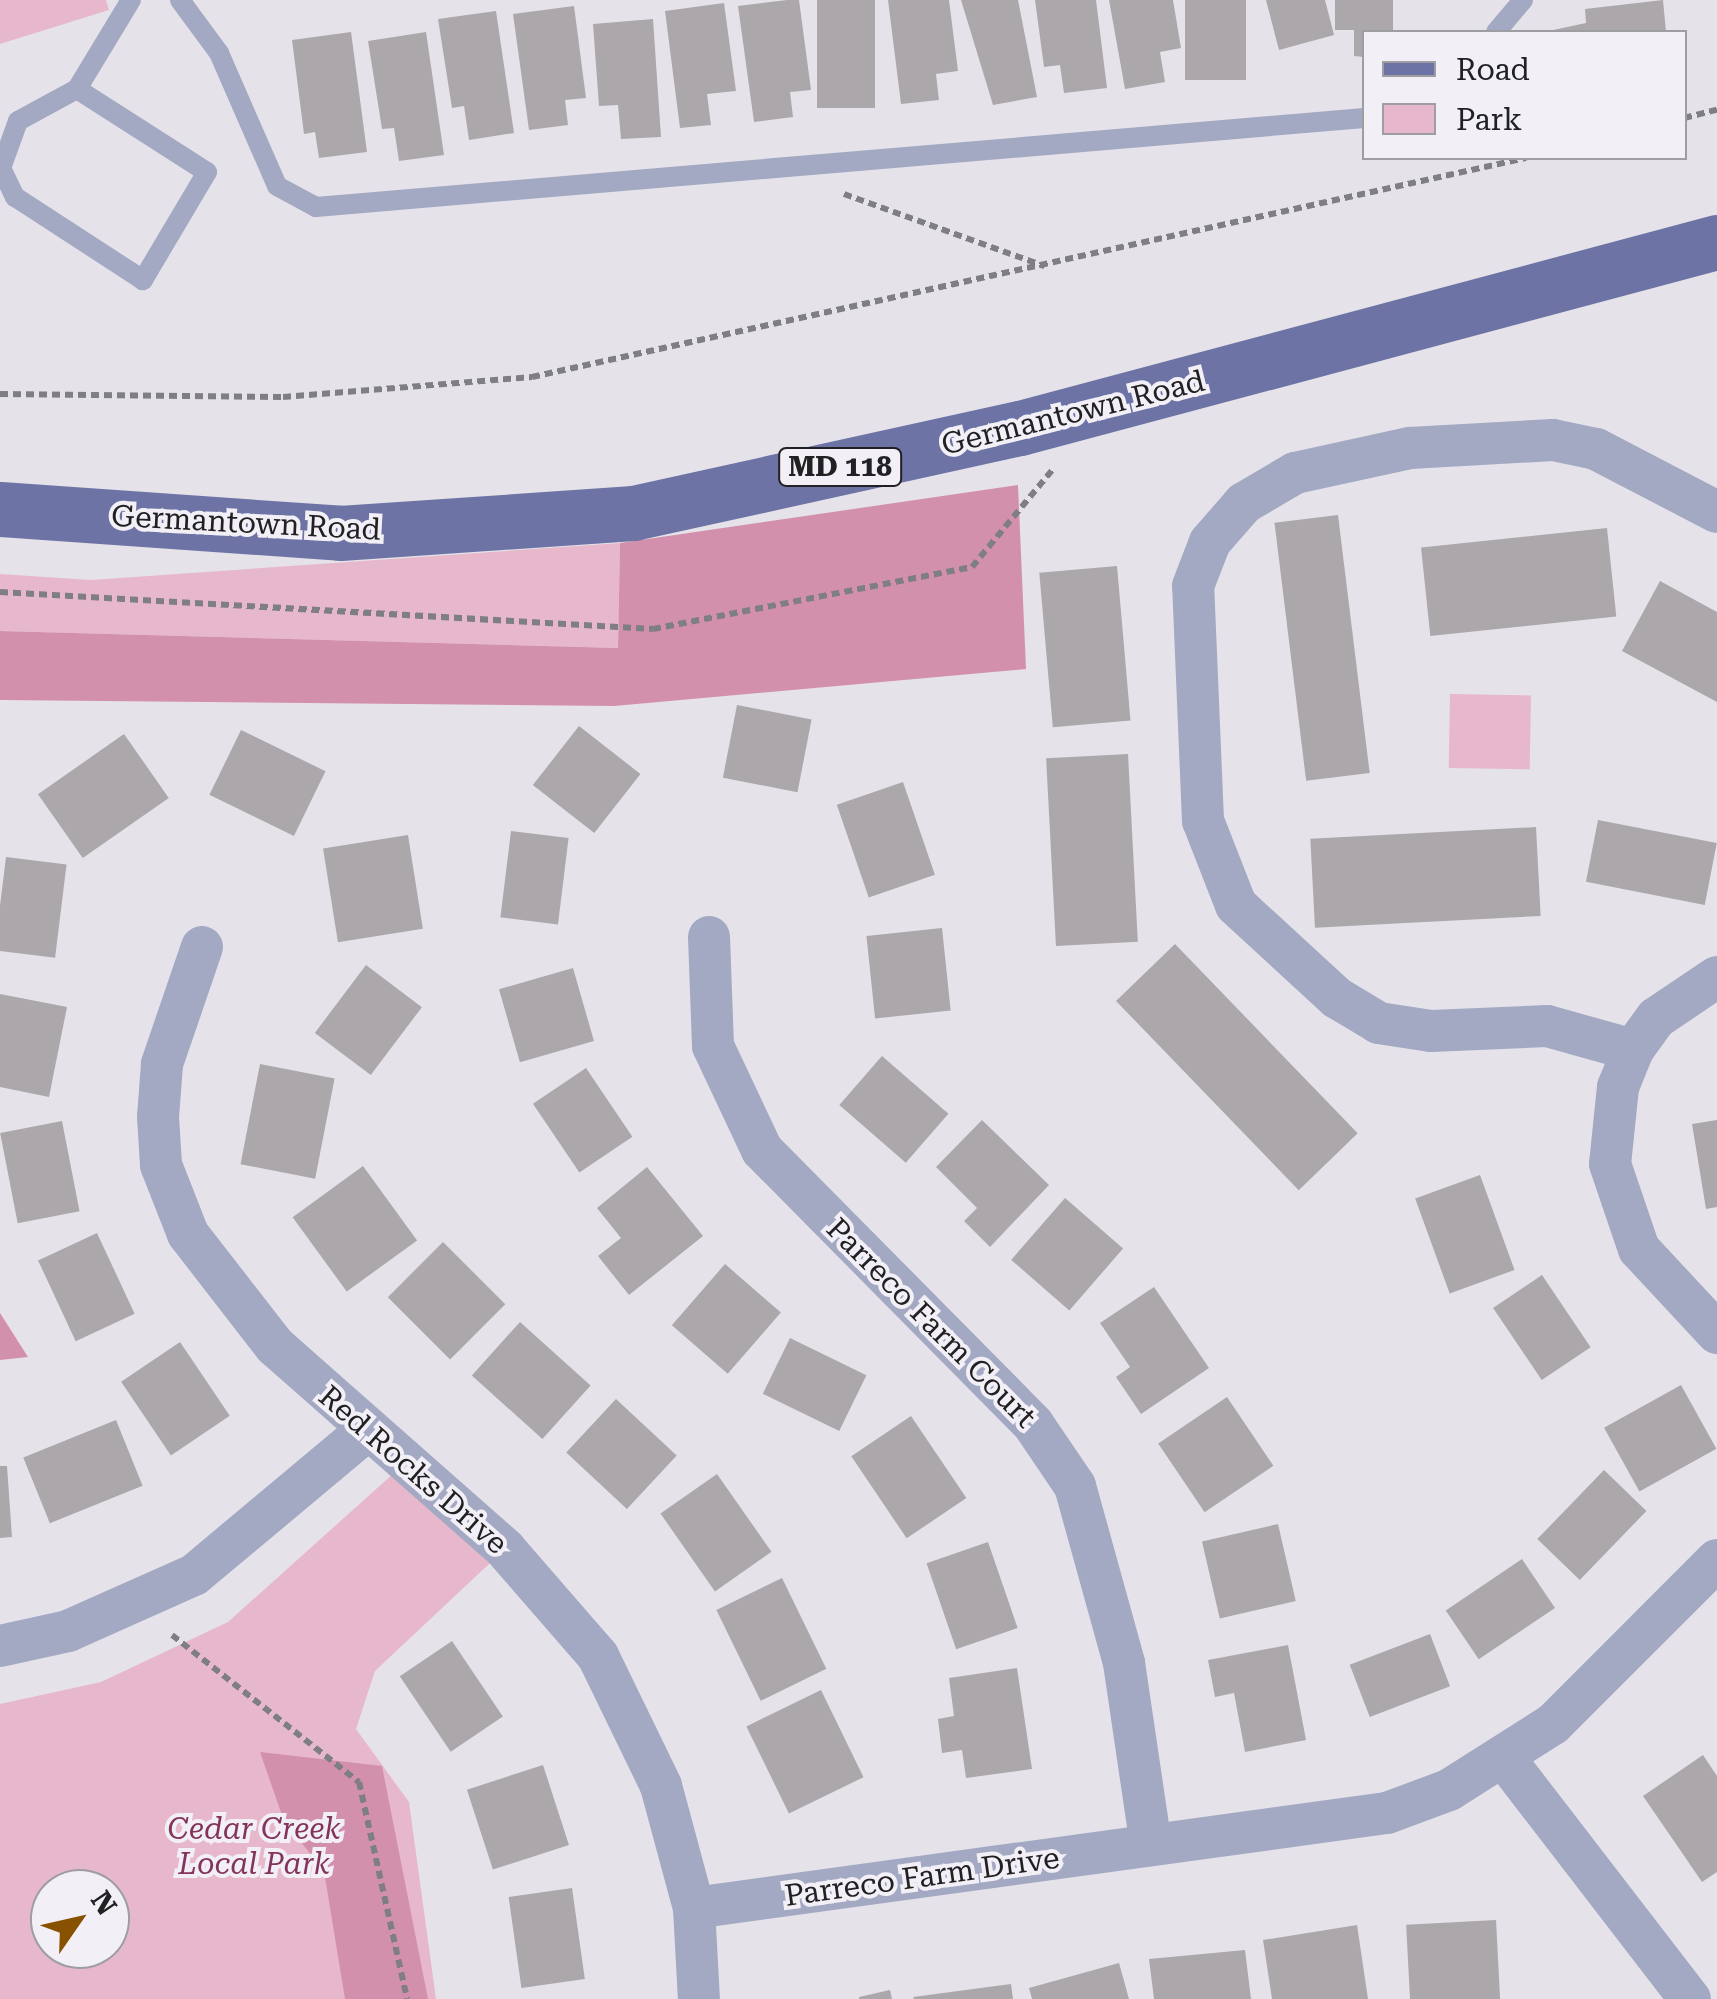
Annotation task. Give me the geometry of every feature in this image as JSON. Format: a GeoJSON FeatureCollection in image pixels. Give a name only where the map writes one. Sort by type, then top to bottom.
{"type":"FeatureCollection","features":[{"type":"Feature","properties":{"kind":"main road","name":"Germantown Road"},"geometry":{"type":"LineString","coordinates":[[0,509],[340,533],[633,513],[1020,428],[1717,242]]}},
{"type":"Feature","properties":{"kind":"street"},"geometry":{"type":"LineString","coordinates":[[1633,1050],[1547,1026],[1431,1031],[1379,1022],[1337,998],[1236,905],[1203,821],[1193,586],[1210,542],[1244,503],[1295,472],[1410,448],[1553,440],[1596,449],[1717,512]]}},
{"type":"Feature","properties":{"kind":"street","name":"Parreco Farm Court"},"geometry":{"type":"LineString","coordinates":[[708,936],[713,1046],[762,1150],[1034,1424],[1075,1486],[1124,1663],[1151,1845]]}},
{"type":"Feature","properties":{"kind":"street","name":"Red Rocks Drive"},"geometry":{"type":"LineString","coordinates":[[202,947],[162,1064],[160,1165],[188,1234],[227,1292],[365,1432],[505,1549],[598,1656],[661,1786],[694,1908],[699,1999]]}},
{"type":"Feature","properties":{"kind":"street"},"geometry":{"type":"LineString","coordinates":[[1717,977],[1656,1018],[1633,1050],[1611,1127],[1619,1207],[1640,1249],[1717,1333]]}},
{"type":"Feature","properties":{"kind":"street"},"geometry":{"type":"LineString","coordinates":[[0,1646],[68,1631],[194,1575],[365,1432]]}},
{"type":"Feature","properties":{"kind":"street","name":"Parreco Farm Drive"},"geometry":{"type":"LineString","coordinates":[[694,1908],[1386,1813],[1505,1759],[1631,1652],[1717,1560]]}},
{"type":"Feature","properties":{"kind":"street"},"geometry":{"type":"LineString","coordinates":[[1505,1759],[1690,1999]]}},
{"type":"Feature","properties":{"kind":"lane"},"geometry":{"type":"LineString","coordinates":[[77,89],[207,172],[143,280],[15,197],[1,168],[18,121],[77,89],[131,0]]}},
{"type":"Feature","properties":{"kind":"lane"},"geometry":{"type":"LineString","coordinates":[[180,0],[219,54],[277,186],[316,207],[1362,118]]}},
{"type":"Feature","properties":{"kind":"lane"},"geometry":{"type":"LineString","coordinates":[[1498,30],[1523,0]]}},
{"type":"Feature","properties":{"kind":"path"},"geometry":{"type":"LineString","coordinates":[[1687,117],[1717,110]]}},
{"type":"Feature","properties":{"kind":"path"},"geometry":{"type":"LineString","coordinates":[[0,394],[282,397],[532,377],[1517,160]]}},
{"type":"Feature","properties":{"kind":"path"},"geometry":{"type":"LineString","coordinates":[[772,168],[1045,267]]}},
{"type":"Feature","properties":{"kind":"path"},"geometry":{"type":"LineString","coordinates":[[0,592],[653,629],[972,567],[1055,467]]}},
{"type":"Feature","properties":{"kind":"path"},"geometry":{"type":"LineString","coordinates":[[172,1635],[358,1782],[407,1999]]}},
{"type":"Feature","properties":{"kind":"green space"},"geometry":{"type":"Polygon","coordinates":[[[0,0],[106,0],[109,10],[0,44],[0,0]]]}},
{"type":"Feature","properties":{"kind":"green space"},"geometry":{"type":"Polygon","coordinates":[[[620,543],[618,648],[0,631],[0,574],[91,580],[620,543]]]}},
{"type":"Feature","properties":{"kind":"green space"},"geometry":{"type":"Polygon","coordinates":[[[1450,694],[1531,695],[1530,769],[1449,768],[1450,694]]]}},
{"type":"Feature","properties":{"kind":"green space","name":"Cedar Creek Local Park"},"geometry":{"type":"Polygon","coordinates":[[[404,1464],[505,1549],[375,1671],[356,1729],[409,1802],[436,1999],[0,1999],[0,1704],[101,1682],[228,1622],[404,1464]]]}},
{"type":"Feature","properties":{"kind":"shaded area"},"geometry":{"type":"Polygon","coordinates":[[[1018,485],[1026,669],[614,706],[0,700],[0,631],[618,648],[620,543],[1018,485]]]}},
{"type":"Feature","properties":{"kind":"shaded area"},"geometry":{"type":"Polygon","coordinates":[[[0,1313],[28,1357],[0,1360],[0,1313]]]}},
{"type":"Feature","properties":{"kind":"shaded area"},"geometry":{"type":"Polygon","coordinates":[[[260,1752],[382,1766],[428,1999],[345,1999],[324,1871],[284,1821],[260,1752]]]}},
{"type":"Feature","properties":{"kind":"building"},"geometry":{"type":"Polygon","coordinates":[[[799,0],[811,90],[790,92],[793,117],[754,122],[738,6],[799,0]]]}},
{"type":"Feature","properties":{"kind":"building"},"geometry":{"type":"Polygon","coordinates":[[[817,0],[875,0],[875,108],[817,108],[817,0]]]}},
{"type":"Feature","properties":{"kind":"building"},"geometry":{"type":"Polygon","coordinates":[[[888,0],[949,0],[958,71],[936,74],[939,100],[901,104],[888,0]]]}},
{"type":"Feature","properties":{"kind":"building"},"geometry":{"type":"Polygon","coordinates":[[[961,0],[1018,0],[1037,97],[993,105],[961,0]]]}},
{"type":"Feature","properties":{"kind":"building"},"geometry":{"type":"Polygon","coordinates":[[[1035,0],[1096,0],[1107,88],[1064,93],[1060,65],[1044,67],[1035,0]]]}},
{"type":"Feature","properties":{"kind":"building"},"geometry":{"type":"Polygon","coordinates":[[[1109,0],[1173,0],[1181,48],[1160,52],[1165,82],[1125,89],[1109,0]]]}},
{"type":"Feature","properties":{"kind":"building"},"geometry":{"type":"Polygon","coordinates":[[[1185,0],[1246,0],[1246,80],[1185,80],[1185,0]]]}},
{"type":"Feature","properties":{"kind":"building"},"geometry":{"type":"Polygon","coordinates":[[[1266,0],[1325,0],[1334,35],[1279,50],[1266,0]]]}},
{"type":"Feature","properties":{"kind":"building"},"geometry":{"type":"Polygon","coordinates":[[[1335,0],[1393,0],[1393,30],[1362,30],[1362,57],[1354,56],[1354,30],[1335,30],[1335,0]]]}},
{"type":"Feature","properties":{"kind":"building"},"geometry":{"type":"Polygon","coordinates":[[[1663,0],[1666,30],[1553,30],[1586,23],[1585,9],[1663,0]]]}},
{"type":"Feature","properties":{"kind":"building"},"geometry":{"type":"Polygon","coordinates":[[[724,3],[736,91],[707,94],[711,125],[680,128],[665,11],[724,3]]]}},
{"type":"Feature","properties":{"kind":"building"},"geometry":{"type":"Polygon","coordinates":[[[574,6],[586,98],[565,100],[568,125],[529,130],[513,14],[574,6]]]}},
{"type":"Feature","properties":{"kind":"building"},"geometry":{"type":"Polygon","coordinates":[[[496,11],[514,133],[469,140],[464,106],[452,108],[438,19],[496,11]]]}},
{"type":"Feature","properties":{"kind":"building"},"geometry":{"type":"Polygon","coordinates":[[[653,19],[661,137],[621,139],[618,105],[599,106],[593,24],[653,19]]]}},
{"type":"Feature","properties":{"kind":"building"},"geometry":{"type":"Polygon","coordinates":[[[351,32],[367,152],[319,158],[315,132],[304,134],[292,40],[351,32]]]}},
{"type":"Feature","properties":{"kind":"building"},"geometry":{"type":"Polygon","coordinates":[[[426,32],[444,155],[399,161],[394,128],[382,129],[368,41],[426,32]]]}},
{"type":"Feature","properties":{"kind":"building"},"geometry":{"type":"Polygon","coordinates":[[[1338,515],[1370,773],[1306,781],[1274,523],[1338,515]]]}},
{"type":"Feature","properties":{"kind":"building"},"geometry":{"type":"Polygon","coordinates":[[[1607,528],[1616,617],[1430,636],[1421,548],[1607,528]]]}},
{"type":"Feature","properties":{"kind":"building"},"geometry":{"type":"Polygon","coordinates":[[[1117,566],[1131,720],[1053,727],[1039,573],[1117,566]]]}},
{"type":"Feature","properties":{"kind":"building"},"geometry":{"type":"Polygon","coordinates":[[[1660,581],[1717,612],[1717,702],[1622,651],[1660,581]]]}},
{"type":"Feature","properties":{"kind":"building"},"geometry":{"type":"Polygon","coordinates":[[[737,705],[812,720],[797,792],[723,778],[737,705]]]}},
{"type":"Feature","properties":{"kind":"building"},"geometry":{"type":"Polygon","coordinates":[[[579,726],[640,774],[594,833],[533,785],[579,726]]]}},
{"type":"Feature","properties":{"kind":"building"},"geometry":{"type":"Polygon","coordinates":[[[241,730],[325,771],[294,836],[209,795],[241,730]]]}},
{"type":"Feature","properties":{"kind":"building"},"geometry":{"type":"Polygon","coordinates":[[[124,734],[169,798],[83,858],[38,794],[124,734]]]}},
{"type":"Feature","properties":{"kind":"building"},"geometry":{"type":"Polygon","coordinates":[[[1128,754],[1138,942],[1056,946],[1046,758],[1128,754]]]}},
{"type":"Feature","properties":{"kind":"building"},"geometry":{"type":"Polygon","coordinates":[[[903,782],[935,875],[869,897],[837,805],[903,782]]]}},
{"type":"Feature","properties":{"kind":"building"},"geometry":{"type":"Polygon","coordinates":[[[1598,820],[1717,843],[1705,905],[1586,882],[1598,820]]]}},
{"type":"Feature","properties":{"kind":"building"},"geometry":{"type":"Polygon","coordinates":[[[1536,827],[1541,916],[1315,928],[1310,839],[1536,827]]]}},
{"type":"Feature","properties":{"kind":"building"},"geometry":{"type":"Polygon","coordinates":[[[511,831],[569,838],[558,924],[500,917],[511,831]]]}},
{"type":"Feature","properties":{"kind":"building"},"geometry":{"type":"Polygon","coordinates":[[[408,835],[423,929],[338,942],[323,848],[408,835]]]}},
{"type":"Feature","properties":{"kind":"building"},"geometry":{"type":"Polygon","coordinates":[[[6,857],[67,864],[55,958],[0,951],[6,857]]]}},
{"type":"Feature","properties":{"kind":"building"},"geometry":{"type":"Polygon","coordinates":[[[942,928],[951,1011],[875,1018],[866,936],[942,928]]]}},
{"type":"Feature","properties":{"kind":"building"},"geometry":{"type":"Polygon","coordinates":[[[1175,944],[1358,1133],[1299,1190],[1116,1001],[1175,944]]]}},
{"type":"Feature","properties":{"kind":"building"},"geometry":{"type":"Polygon","coordinates":[[[366,965],[422,1007],[371,1075],[315,1033],[366,965]]]}},
{"type":"Feature","properties":{"kind":"building"},"geometry":{"type":"Polygon","coordinates":[[[573,968],[594,1041],[520,1062],[499,989],[573,968]]]}},
{"type":"Feature","properties":{"kind":"building"},"geometry":{"type":"Polygon","coordinates":[[[0,994],[67,1007],[49,1097],[0,1087],[0,994]]]}},
{"type":"Feature","properties":{"kind":"building"},"geometry":{"type":"Polygon","coordinates":[[[882,1056],[948,1114],[906,1163],[839,1105],[882,1056]]]}},
{"type":"Feature","properties":{"kind":"building"},"geometry":{"type":"Polygon","coordinates":[[[260,1064],[335,1079],[315,1179],[241,1164],[260,1064]]]}},
{"type":"Feature","properties":{"kind":"building"},"geometry":{"type":"Polygon","coordinates":[[[586,1068],[632,1137],[579,1173],[533,1104],[586,1068]]]}},
{"type":"Feature","properties":{"kind":"building"},"geometry":{"type":"Polygon","coordinates":[[[982,1120],[1049,1185],[990,1247],[964,1221],[977,1208],[936,1167],[982,1120]]]}},
{"type":"Feature","properties":{"kind":"building"},"geometry":{"type":"Polygon","coordinates":[[[1717,1120],[1717,1207],[1706,1209],[1692,1124],[1717,1120]]]}},
{"type":"Feature","properties":{"kind":"building"},"geometry":{"type":"Polygon","coordinates":[[[62,1121],[80,1211],[18,1223],[0,1133],[62,1121]]]}},
{"type":"Feature","properties":{"kind":"building"},"geometry":{"type":"Polygon","coordinates":[[[363,1166],[417,1240],[347,1292],[293,1217],[363,1166]]]}},
{"type":"Feature","properties":{"kind":"building"},"geometry":{"type":"Polygon","coordinates":[[[647,1167],[703,1236],[629,1295],[598,1256],[621,1238],[597,1208],[647,1167]]]}},
{"type":"Feature","properties":{"kind":"building"},"geometry":{"type":"Polygon","coordinates":[[[1480,1175],[1515,1270],[1450,1294],[1415,1199],[1480,1175]]]}},
{"type":"Feature","properties":{"kind":"building"},"geometry":{"type":"Polygon","coordinates":[[[1065,1198],[1123,1249],[1069,1310],[1011,1260],[1065,1198]]]}},
{"type":"Feature","properties":{"kind":"building"},"geometry":{"type":"Polygon","coordinates":[[[97,1233],[135,1314],[76,1341],[38,1260],[97,1233]]]}},
{"type":"Feature","properties":{"kind":"building"},"geometry":{"type":"Polygon","coordinates":[[[443,1242],[505,1304],[450,1359],[388,1297],[443,1242]]]}},
{"type":"Feature","properties":{"kind":"building"},"geometry":{"type":"Polygon","coordinates":[[[725,1264],[781,1313],[728,1374],[672,1325],[725,1264]]]}},
{"type":"Feature","properties":{"kind":"building"},"geometry":{"type":"Polygon","coordinates":[[[1542,1275],[1591,1347],[1542,1380],[1493,1308],[1542,1275]]]}},
{"type":"Feature","properties":{"kind":"building"},"geometry":{"type":"Polygon","coordinates":[[[1154,1287],[1209,1368],[1141,1414],[1116,1377],[1130,1367],[1100,1323],[1154,1287]]]}},
{"type":"Feature","properties":{"kind":"building"},"geometry":{"type":"Polygon","coordinates":[[[520,1322],[591,1386],[542,1439],[472,1376],[520,1322]]]}},
{"type":"Feature","properties":{"kind":"building"},"geometry":{"type":"Polygon","coordinates":[[[790,1338],[866,1375],[839,1431],[763,1394],[790,1338]]]}},
{"type":"Feature","properties":{"kind":"building"},"geometry":{"type":"Polygon","coordinates":[[[180,1342],[230,1416],[171,1455],[121,1382],[180,1342]]]}},
{"type":"Feature","properties":{"kind":"building"},"geometry":{"type":"Polygon","coordinates":[[[1681,1385],[1716,1449],[1639,1492],[1604,1428],[1681,1385]]]}},
{"type":"Feature","properties":{"kind":"building"},"geometry":{"type":"Polygon","coordinates":[[[1227,1397],[1273,1466],[1205,1512],[1158,1443],[1227,1397]]]}},
{"type":"Feature","properties":{"kind":"building"},"geometry":{"type":"Polygon","coordinates":[[[616,1399],[677,1456],[627,1509],[566,1452],[616,1399]]]}},
{"type":"Feature","properties":{"kind":"building"},"geometry":{"type":"Polygon","coordinates":[[[911,1416],[966,1498],[907,1538],[851,1456],[911,1416]]]}},
{"type":"Feature","properties":{"kind":"building"},"geometry":{"type":"Polygon","coordinates":[[[116,1420],[143,1486],[50,1523],[23,1457],[116,1420]]]}},
{"type":"Feature","properties":{"kind":"building"},"geometry":{"type":"Polygon","coordinates":[[[0,1466],[7,1466],[12,1537],[0,1538],[0,1466]]]}},
{"type":"Feature","properties":{"kind":"building"},"geometry":{"type":"Polygon","coordinates":[[[1604,1470],[1646,1511],[1580,1580],[1537,1539],[1604,1470]]]}},
{"type":"Feature","properties":{"kind":"building"},"geometry":{"type":"Polygon","coordinates":[[[717,1474],[771,1552],[715,1591],[660,1514],[717,1474]]]}},
{"type":"Feature","properties":{"kind":"building"},"geometry":{"type":"Polygon","coordinates":[[[1278,1524],[1296,1601],[1220,1619],[1202,1542],[1278,1524]]]}},
{"type":"Feature","properties":{"kind":"building"},"geometry":{"type":"Polygon","coordinates":[[[988,1542],[1018,1628],[956,1649],[927,1563],[988,1542]]]}},
{"type":"Feature","properties":{"kind":"building"},"geometry":{"type":"Polygon","coordinates":[[[1522,1559],[1555,1608],[1479,1659],[1446,1610],[1522,1559]]]}},
{"type":"Feature","properties":{"kind":"building"},"geometry":{"type":"Polygon","coordinates":[[[782,1578],[826,1669],[761,1701],[716,1610],[782,1578]]]}},
{"type":"Feature","properties":{"kind":"building"},"geometry":{"type":"Polygon","coordinates":[[[1430,1634],[1450,1686],[1370,1717],[1350,1665],[1430,1634]]]}},
{"type":"Feature","properties":{"kind":"building"},"geometry":{"type":"Polygon","coordinates":[[[452,1641],[503,1716],[451,1752],[400,1676],[452,1641]]]}},
{"type":"Feature","properties":{"kind":"building"},"geometry":{"type":"Polygon","coordinates":[[[1288,1645],[1306,1740],[1245,1752],[1234,1693],[1215,1697],[1208,1660],[1288,1645]]]}},
{"type":"Feature","properties":{"kind":"building"},"geometry":{"type":"Polygon","coordinates":[[[1017,1668],[1032,1769],[966,1778],[962,1750],[942,1753],[938,1719],[954,1716],[949,1678],[1017,1668]]]}},
{"type":"Feature","properties":{"kind":"building"},"geometry":{"type":"Polygon","coordinates":[[[821,1690],[864,1777],[789,1814],[746,1726],[821,1690]]]}},
{"type":"Feature","properties":{"kind":"building"},"geometry":{"type":"Polygon","coordinates":[[[1703,1755],[1717,1776],[1717,1872],[1702,1882],[1643,1796],[1703,1755]]]}},
{"type":"Feature","properties":{"kind":"building"},"geometry":{"type":"Polygon","coordinates":[[[543,1765],[569,1845],[493,1870],[467,1790],[543,1765]]]}},
{"type":"Feature","properties":{"kind":"building"},"geometry":{"type":"Polygon","coordinates":[[[572,1888],[585,1979],[521,1988],[509,1897],[572,1888]]]}},
{"type":"Feature","properties":{"kind":"building"},"geometry":{"type":"Polygon","coordinates":[[[1496,1920],[1500,1999],[1410,1999],[1406,1925],[1496,1920]]]}},
{"type":"Feature","properties":{"kind":"building"},"geometry":{"type":"Polygon","coordinates":[[[1357,1925],[1368,1999],[1272,1999],[1263,1940],[1357,1925]]]}},
{"type":"Feature","properties":{"kind":"building"},"geometry":{"type":"Polygon","coordinates":[[[1245,1950],[1251,1999],[1154,1999],[1149,1959],[1245,1950]]]}},
{"type":"Feature","properties":{"kind":"building"},"geometry":{"type":"Polygon","coordinates":[[[1119,1963],[1129,1999],[1032,1999],[1029,1988],[1119,1963]]]}},
{"type":"Feature","properties":{"kind":"building"},"geometry":{"type":"Polygon","coordinates":[[[1011,1984],[1013,1999],[913,1997],[1011,1984]]]}},
{"type":"Feature","properties":{"kind":"building"},"geometry":{"type":"Polygon","coordinates":[[[890,1990],[892,1999],[859,1999],[859,1997],[890,1990]]]}}]}
